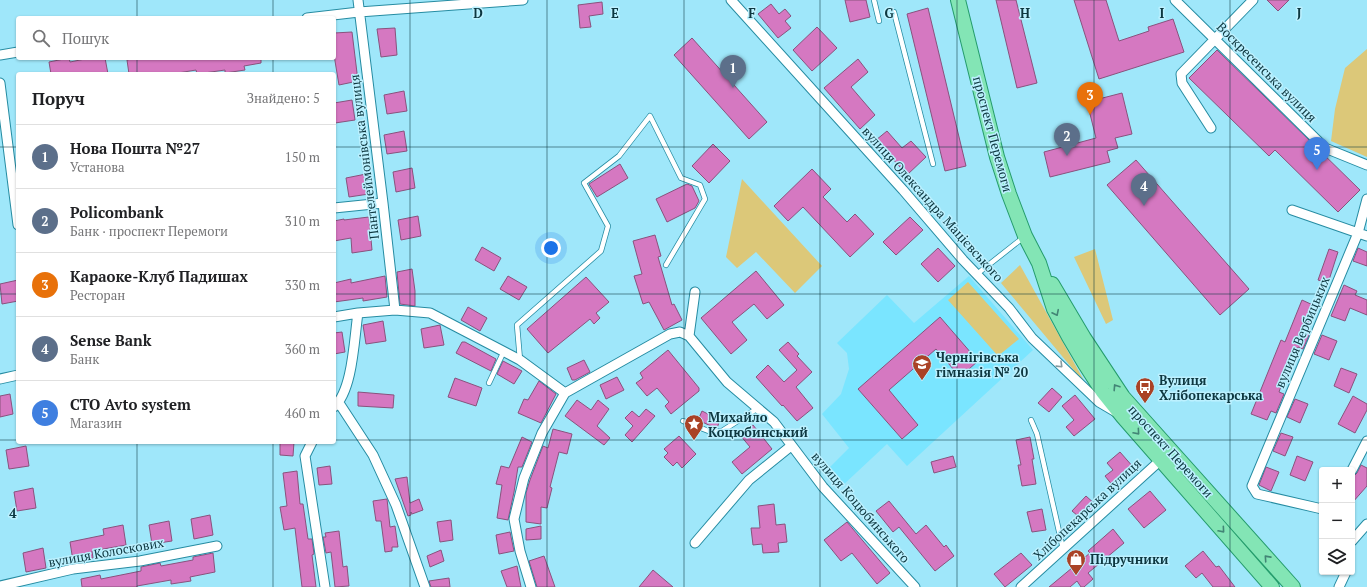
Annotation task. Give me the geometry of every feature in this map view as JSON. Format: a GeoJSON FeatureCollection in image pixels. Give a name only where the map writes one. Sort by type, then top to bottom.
{"type":"FeatureCollection","features":[{"type":"Feature","properties":{"kind":"main road","name":"проспект Перемоги"},"geometry":{"type":"LineString","coordinates":[[958,0],[997,157],[1025,236],[1039,263],[1084,338],[1123,397],[1166,455],[1272,587]]}},
{"type":"Feature","properties":{"kind":"main road","name":"проспект Перемоги"},"geometry":{"type":"LineString","coordinates":[[1039,263],[1054,309],[1069,337],[1096,381],[1123,416],[1166,455],[1293,587]]}},
{"type":"Feature","properties":{"kind":"street","name":"Пантелеймонівська вулиця"},"geometry":{"type":"LineString","coordinates":[[358,0],[395,310]]}},
{"type":"Feature","properties":{"kind":"street"},"geometry":{"type":"LineString","coordinates":[[324,16],[359,12],[523,0]]}},
{"type":"Feature","properties":{"kind":"street","name":"вулиця Олександра Мацієвського"},"geometry":{"type":"LineString","coordinates":[[731,0],[1009,308],[1032,338],[1099,402],[1123,416]]}},
{"type":"Feature","properties":{"kind":"street","name":"Воскресенська вулиця"},"geometry":{"type":"LineString","coordinates":[[1175,0],[1325,148],[1367,164]]}},
{"type":"Feature","properties":{"kind":"street"},"geometry":{"type":"LineString","coordinates":[[1211,128],[1182,83],[1181,74],[1253,0]]}},
{"type":"Feature","properties":{"kind":"street"},"geometry":{"type":"LineString","coordinates":[[0,55],[16,52]]}},
{"type":"Feature","properties":{"kind":"street"},"geometry":{"type":"LineString","coordinates":[[0,83],[16,209]]}},
{"type":"Feature","properties":{"kind":"street"},"geometry":{"type":"LineString","coordinates":[[1358,233],[1367,199]]}},
{"type":"Feature","properties":{"kind":"street"},"geometry":{"type":"LineString","coordinates":[[336,208],[383,203]]}},
{"type":"Feature","properties":{"kind":"street"},"geometry":{"type":"LineString","coordinates":[[1292,210],[1367,236]]}},
{"type":"Feature","properties":{"kind":"street","name":"вулиця Вербицьких"},"geometry":{"type":"LineString","coordinates":[[1319,508],[1257,494],[1252,486],[1358,233]]}},
{"type":"Feature","properties":{"kind":"street"},"geometry":{"type":"LineString","coordinates":[[531,587],[520,551],[514,519],[524,478],[542,433],[565,393],[670,334],[680,332],[689,336],[695,292]]}},
{"type":"Feature","properties":{"kind":"street"},"geometry":{"type":"LineString","coordinates":[[336,317],[395,310],[430,313],[520,360],[565,393]]}},
{"type":"Feature","properties":{"kind":"street"},"geometry":{"type":"LineString","coordinates":[[358,313],[348,381],[336,405],[373,455],[396,506],[425,587]]}},
{"type":"Feature","properties":{"kind":"street","name":"вулиця Коцюбинського"},"geometry":{"type":"LineString","coordinates":[[689,336],[727,382],[774,422],[823,487],[915,587]]}},
{"type":"Feature","properties":{"kind":"street"},"geometry":{"type":"LineString","coordinates":[[0,379],[16,375]]}},
{"type":"Feature","properties":{"kind":"street"},"geometry":{"type":"LineString","coordinates":[[1354,467],[1367,441]]}},
{"type":"Feature","properties":{"kind":"street"},"geometry":{"type":"LineString","coordinates":[[311,444],[305,456],[325,587]]}},
{"type":"Feature","properties":{"kind":"street"},"geometry":{"type":"LineString","coordinates":[[695,543],[749,480],[791,446]]}},
{"type":"Feature","properties":{"kind":"street","name":"Хлібопекарська вулиця"},"geometry":{"type":"LineString","coordinates":[[1022,587],[1166,455]]}},
{"type":"Feature","properties":{"kind":"street"},"geometry":{"type":"LineString","coordinates":[[1354,539],[1367,524]]}},
{"type":"Feature","properties":{"kind":"street","name":"вулиця Колоскових"},"geometry":{"type":"LineString","coordinates":[[0,586],[10,586],[73,569],[140,561],[216,546]]}},
{"type":"Feature","properties":{"kind":"street"},"geometry":{"type":"LineString","coordinates":[[1339,587],[1345,575]]}},
{"type":"Feature","properties":{"kind":"lane"},"geometry":{"type":"LineString","coordinates":[[874,0],[879,22]]}},
{"type":"Feature","properties":{"kind":"lane"},"geometry":{"type":"LineString","coordinates":[[894,12],[933,164]]}},
{"type":"Feature","properties":{"kind":"lane"},"geometry":{"type":"LineString","coordinates":[[520,360],[518,325],[601,251],[608,226],[584,183],[619,156],[650,116],[681,178],[700,185],[705,199],[666,265]]}},
{"type":"Feature","properties":{"kind":"lane"},"geometry":{"type":"LineString","coordinates":[[977,274],[1025,236]]}},
{"type":"Feature","properties":{"kind":"lane"},"geometry":{"type":"LineString","coordinates":[[489,383],[504,351]]}},
{"type":"Feature","properties":{"kind":"lane"},"geometry":{"type":"LineString","coordinates":[[683,421],[712,432],[722,431],[758,408]]}},
{"type":"Feature","properties":{"kind":"lane"},"geometry":{"type":"LineString","coordinates":[[1031,420],[1037,434],[1063,549]]}},
{"type":"Feature","properties":{"kind":"shaded area"},"geometry":{"type":"Polygon","coordinates":[[[1367,49],[1367,157],[1331,141],[1335,109],[1345,68],[1367,49]]]}},
{"type":"Feature","properties":{"kind":"shaded area"},"geometry":{"type":"Polygon","coordinates":[[[742,179],[822,266],[795,293],[756,252],[737,268],[726,257],[742,179]]]}},
{"type":"Feature","properties":{"kind":"shaded area"},"geometry":{"type":"Polygon","coordinates":[[[1095,249],[1113,320],[1106,324],[1074,257],[1095,249]]]}},
{"type":"Feature","properties":{"kind":"shaded area"},"geometry":{"type":"Polygon","coordinates":[[[1020,265],[1087,386],[1001,283],[1020,265]]]}},
{"type":"Feature","properties":{"kind":"shaded area","name":"Чернігівська гімназія № 20"},"geometry":{"type":"Polygon","coordinates":[[[969,276],[1033,350],[907,466],[887,444],[841,487],[827,470],[849,448],[822,414],[841,394],[849,369],[847,353],[837,343],[887,295],[914,323],[969,276]]]}},
{"type":"Feature","properties":{"kind":"shaded area"},"geometry":{"type":"Polygon","coordinates":[[[968,282],[1019,339],[998,356],[948,300],[968,282]]]}},
{"type":"Feature","properties":{"kind":"building"},"geometry":{"type":"Polygon","coordinates":[[[845,0],[866,0],[870,17],[850,22],[845,0]]]}},
{"type":"Feature","properties":{"kind":"building"},"geometry":{"type":"Polygon","coordinates":[[[996,0],[1016,0],[1037,83],[1017,88],[996,0]]]}},
{"type":"Feature","properties":{"kind":"building"},"geometry":{"type":"Polygon","coordinates":[[[1074,0],[1106,0],[1119,41],[1149,31],[1148,27],[1173,19],[1184,52],[1099,79],[1074,0]]]}},
{"type":"Feature","properties":{"kind":"building"},"geometry":{"type":"Polygon","coordinates":[[[1267,0],[1289,0],[1278,11],[1267,0]]]}},
{"type":"Feature","properties":{"kind":"building"},"geometry":{"type":"Polygon","coordinates":[[[602,2],[603,14],[589,16],[591,27],[580,28],[578,5],[602,2]]]}},
{"type":"Feature","properties":{"kind":"building"},"geometry":{"type":"Polygon","coordinates":[[[771,4],[779,14],[785,9],[791,16],[785,21],[791,28],[778,38],[758,14],[771,4]]]}},
{"type":"Feature","properties":{"kind":"building"},"geometry":{"type":"Polygon","coordinates":[[[928,8],[966,166],[945,171],[907,14],[928,8]]]}},
{"type":"Feature","properties":{"kind":"building"},"geometry":{"type":"Polygon","coordinates":[[[817,27],[837,48],[812,71],[793,50],[817,27]]]}},
{"type":"Feature","properties":{"kind":"building"},"geometry":{"type":"Polygon","coordinates":[[[395,28],[397,55],[381,57],[377,29],[395,28]]]}},
{"type":"Feature","properties":{"kind":"building"},"geometry":{"type":"Polygon","coordinates":[[[352,32],[358,81],[339,85],[335,60],[336,33],[352,32]]]}},
{"type":"Feature","properties":{"kind":"building"},"geometry":{"type":"Polygon","coordinates":[[[692,38],[767,122],[749,139],[674,55],[692,38]]]}},
{"type":"Feature","properties":{"kind":"building"},"geometry":{"type":"Polygon","coordinates":[[[1217,50],[1360,190],[1338,212],[1275,150],[1269,156],[1189,78],[1217,50]]]}},
{"type":"Feature","properties":{"kind":"building"},"geometry":{"type":"Polygon","coordinates":[[[858,59],[868,72],[851,87],[875,115],[860,129],[824,88],[858,59]]]}},
{"type":"Feature","properties":{"kind":"building"},"geometry":{"type":"Polygon","coordinates":[[[59,60],[70,60],[70,62],[80,60],[105,60],[108,72],[51,72],[49,62],[59,60]]]}},
{"type":"Feature","properties":{"kind":"building"},"geometry":{"type":"Polygon","coordinates":[[[127,60],[261,60],[261,63],[244,66],[245,70],[232,72],[225,72],[225,70],[196,72],[196,70],[184,72],[129,72],[127,60]]]}},
{"type":"Feature","properties":{"kind":"building"},"geometry":{"type":"Polygon","coordinates":[[[404,91],[407,111],[387,114],[384,95],[404,91]]]}},
{"type":"Feature","properties":{"kind":"building"},"geometry":{"type":"Polygon","coordinates":[[[1122,93],[1132,134],[1115,138],[1118,148],[1107,151],[1110,162],[1050,177],[1044,152],[1096,138],[1087,102],[1122,93]]]}},
{"type":"Feature","properties":{"kind":"building"},"geometry":{"type":"Polygon","coordinates":[[[352,100],[355,120],[336,123],[336,103],[352,100]]]}},
{"type":"Feature","properties":{"kind":"building"},"geometry":{"type":"Polygon","coordinates":[[[404,131],[407,151],[387,154],[384,135],[404,131]]]}},
{"type":"Feature","properties":{"kind":"building"},"geometry":{"type":"Polygon","coordinates":[[[887,131],[902,148],[911,141],[926,157],[907,175],[876,140],[887,131]]]}},
{"type":"Feature","properties":{"kind":"building"},"geometry":{"type":"Polygon","coordinates":[[[713,144],[730,161],[709,183],[692,166],[713,144]]]}},
{"type":"Feature","properties":{"kind":"building"},"geometry":{"type":"Polygon","coordinates":[[[1136,160],[1249,289],[1220,315],[1107,185],[1136,160]]]}},
{"type":"Feature","properties":{"kind":"building"},"geometry":{"type":"Polygon","coordinates":[[[620,164],[628,178],[597,197],[589,184],[620,164]]]}},
{"type":"Feature","properties":{"kind":"building"},"geometry":{"type":"Polygon","coordinates":[[[412,168],[415,188],[396,192],[393,172],[412,168]]]}},
{"type":"Feature","properties":{"kind":"building"},"geometry":{"type":"Polygon","coordinates":[[[812,169],[831,189],[823,197],[847,222],[855,214],[874,234],[850,257],[803,207],[788,221],[774,206],[812,169]]]}},
{"type":"Feature","properties":{"kind":"building"},"geometry":{"type":"Polygon","coordinates":[[[366,174],[369,194],[349,197],[346,178],[366,174]]]}},
{"type":"Feature","properties":{"kind":"building"},"geometry":{"type":"Polygon","coordinates":[[[687,184],[692,186],[699,201],[695,208],[667,222],[656,199],[687,184]]]}},
{"type":"Feature","properties":{"kind":"building"},"geometry":{"type":"Polygon","coordinates":[[[418,216],[421,236],[401,240],[398,220],[418,216]]]}},
{"type":"Feature","properties":{"kind":"building"},"geometry":{"type":"Polygon","coordinates":[[[369,217],[372,250],[352,253],[351,238],[336,241],[336,221],[369,217]]]}},
{"type":"Feature","properties":{"kind":"building"},"geometry":{"type":"Polygon","coordinates":[[[910,217],[923,230],[896,255],[883,242],[910,217]]]}},
{"type":"Feature","properties":{"kind":"building"},"geometry":{"type":"Polygon","coordinates":[[[655,235],[661,256],[658,257],[672,305],[674,304],[682,320],[664,330],[649,302],[643,304],[634,276],[642,274],[633,241],[655,235]]]}},
{"type":"Feature","properties":{"kind":"building"},"geometry":{"type":"Polygon","coordinates":[[[482,247],[501,258],[494,271],[475,260],[482,247]]]}},
{"type":"Feature","properties":{"kind":"building"},"geometry":{"type":"Polygon","coordinates":[[[938,248],[955,266],[938,282],[921,264],[938,248]]]}},
{"type":"Feature","properties":{"kind":"building"},"geometry":{"type":"Polygon","coordinates":[[[1358,248],[1367,252],[1367,266],[1353,261],[1358,248]]]}},
{"type":"Feature","properties":{"kind":"building"},"geometry":{"type":"Polygon","coordinates":[[[1329,249],[1338,252],[1328,283],[1318,280],[1329,249]]]}},
{"type":"Feature","properties":{"kind":"building"},"geometry":{"type":"Polygon","coordinates":[[[412,269],[415,291],[415,306],[400,304],[397,272],[412,269]]]}},
{"type":"Feature","properties":{"kind":"building"},"geometry":{"type":"Polygon","coordinates":[[[756,271],[784,305],[767,319],[754,304],[732,322],[747,340],[731,354],[701,318],[756,271]]]}},
{"type":"Feature","properties":{"kind":"building"},"geometry":{"type":"Polygon","coordinates":[[[385,276],[387,297],[363,301],[363,298],[336,302],[336,283],[351,279],[351,283],[385,276]]]}},
{"type":"Feature","properties":{"kind":"building"},"geometry":{"type":"Polygon","coordinates":[[[508,276],[527,287],[519,300],[500,289],[508,276]]]}},
{"type":"Feature","properties":{"kind":"building"},"geometry":{"type":"Polygon","coordinates":[[[586,277],[609,302],[596,313],[600,318],[594,324],[590,319],[548,353],[527,329],[586,277]]]}},
{"type":"Feature","properties":{"kind":"building"},"geometry":{"type":"Polygon","coordinates":[[[16,280],[16,301],[2,304],[0,284],[16,280]]]}},
{"type":"Feature","properties":{"kind":"building"},"geometry":{"type":"Polygon","coordinates":[[[1344,285],[1357,291],[1355,295],[1367,300],[1367,315],[1350,308],[1345,321],[1331,316],[1344,285]]]}},
{"type":"Feature","properties":{"kind":"building"},"geometry":{"type":"Polygon","coordinates":[[[1302,300],[1315,306],[1306,329],[1311,331],[1303,349],[1298,347],[1289,371],[1287,370],[1279,392],[1284,394],[1276,413],[1271,411],[1267,420],[1251,414],[1281,340],[1285,342],[1302,300]]]}},
{"type":"Feature","properties":{"kind":"building"},"geometry":{"type":"Polygon","coordinates":[[[468,307],[487,318],[480,331],[461,320],[468,307]]]}},
{"type":"Feature","properties":{"kind":"building"},"geometry":{"type":"Polygon","coordinates":[[[940,317],[978,361],[960,377],[936,349],[889,390],[918,425],[902,439],[858,389],[940,317]]]}},
{"type":"Feature","properties":{"kind":"building"},"geometry":{"type":"Polygon","coordinates":[[[383,321],[386,341],[366,344],[363,325],[383,321]]]}},
{"type":"Feature","properties":{"kind":"building"},"geometry":{"type":"Polygon","coordinates":[[[440,325],[444,345],[424,348],[421,329],[440,325]]]}},
{"type":"Feature","properties":{"kind":"building"},"geometry":{"type":"Polygon","coordinates":[[[342,332],[345,352],[336,354],[336,333],[342,332]]]}},
{"type":"Feature","properties":{"kind":"building"},"geometry":{"type":"Polygon","coordinates":[[[1322,335],[1337,341],[1329,360],[1314,354],[1322,335]]]}},
{"type":"Feature","properties":{"kind":"building"},"geometry":{"type":"Polygon","coordinates":[[[462,342],[465,342],[496,359],[491,371],[456,353],[462,342]]]}},
{"type":"Feature","properties":{"kind":"building"},"geometry":{"type":"Polygon","coordinates":[[[788,342],[799,354],[797,356],[812,372],[796,387],[813,408],[797,421],[756,377],[768,365],[784,382],[797,370],[779,350],[788,342]]]}},
{"type":"Feature","properties":{"kind":"building"},"geometry":{"type":"Polygon","coordinates":[[[668,350],[699,388],[699,391],[671,414],[665,406],[669,402],[657,388],[647,396],[636,383],[643,378],[640,373],[668,350]]]}},
{"type":"Feature","properties":{"kind":"building"},"geometry":{"type":"Polygon","coordinates":[[[584,360],[590,372],[575,380],[572,380],[567,368],[584,360]]]}},
{"type":"Feature","properties":{"kind":"building"},"geometry":{"type":"Polygon","coordinates":[[[503,361],[522,371],[514,384],[497,374],[503,361]]]}},
{"type":"Feature","properties":{"kind":"building"},"geometry":{"type":"Polygon","coordinates":[[[1341,368],[1357,374],[1349,393],[1334,386],[1341,368]]]}},
{"type":"Feature","properties":{"kind":"building"},"geometry":{"type":"Polygon","coordinates":[[[617,377],[624,390],[606,399],[600,385],[617,377]]]}},
{"type":"Feature","properties":{"kind":"building"},"geometry":{"type":"Polygon","coordinates":[[[455,378],[482,388],[476,406],[448,397],[455,378]]]}},
{"type":"Feature","properties":{"kind":"building"},"geometry":{"type":"Polygon","coordinates":[[[539,381],[556,394],[541,423],[518,413],[524,399],[528,400],[539,381]]]}},
{"type":"Feature","properties":{"kind":"building"},"geometry":{"type":"Polygon","coordinates":[[[1052,388],[1062,397],[1049,412],[1038,403],[1052,388]]]}},
{"type":"Feature","properties":{"kind":"building"},"geometry":{"type":"Polygon","coordinates":[[[358,392],[394,395],[393,408],[358,406],[358,392]]]}},
{"type":"Feature","properties":{"kind":"building"},"geometry":{"type":"Polygon","coordinates":[[[10,394],[13,414],[0,417],[0,396],[10,394]]]}},
{"type":"Feature","properties":{"kind":"building"},"geometry":{"type":"Polygon","coordinates":[[[1075,395],[1095,419],[1074,436],[1066,427],[1074,420],[1062,406],[1075,395]]]}},
{"type":"Feature","properties":{"kind":"building"},"geometry":{"type":"Polygon","coordinates":[[[1353,396],[1367,404],[1367,410],[1355,433],[1338,424],[1353,396]]]}},
{"type":"Feature","properties":{"kind":"building"},"geometry":{"type":"Polygon","coordinates":[[[1295,399],[1308,404],[1300,423],[1287,417],[1295,399]]]}},
{"type":"Feature","properties":{"kind":"building"},"geometry":{"type":"Polygon","coordinates":[[[577,400],[591,410],[598,400],[609,409],[597,426],[610,438],[604,445],[565,416],[577,400]]]}},
{"type":"Feature","properties":{"kind":"building"},"geometry":{"type":"Polygon","coordinates":[[[646,409],[655,416],[632,442],[625,435],[633,426],[625,418],[632,411],[639,417],[646,409]]]}},
{"type":"Feature","properties":{"kind":"building"},"geometry":{"type":"Polygon","coordinates":[[[702,411],[720,420],[717,428],[698,420],[702,411]]]}},
{"type":"Feature","properties":{"kind":"building"},"geometry":{"type":"Polygon","coordinates":[[[753,425],[772,449],[742,474],[732,462],[750,447],[740,435],[753,425]]]}},
{"type":"Feature","properties":{"kind":"building"},"geometry":{"type":"Polygon","coordinates":[[[553,429],[572,434],[567,454],[559,452],[550,487],[552,488],[547,508],[541,507],[541,524],[526,522],[526,493],[543,446],[548,448],[553,429]]]}},
{"type":"Feature","properties":{"kind":"building"},"geometry":{"type":"Polygon","coordinates":[[[1281,433],[1293,437],[1285,456],[1273,451],[1281,433]]]}},
{"type":"Feature","properties":{"kind":"building"},"geometry":{"type":"Polygon","coordinates":[[[679,436],[696,454],[682,468],[677,462],[673,466],[664,457],[668,453],[664,449],[679,436]]]}},
{"type":"Feature","properties":{"kind":"building"},"geometry":{"type":"Polygon","coordinates":[[[522,437],[532,442],[522,467],[518,467],[508,520],[497,518],[502,485],[496,484],[501,466],[509,468],[522,437]]]}},
{"type":"Feature","properties":{"kind":"building"},"geometry":{"type":"Polygon","coordinates":[[[1030,437],[1036,484],[1022,486],[1018,465],[1021,465],[1016,440],[1030,437]]]}},
{"type":"Feature","properties":{"kind":"building"},"geometry":{"type":"Polygon","coordinates":[[[280,444],[294,444],[293,456],[280,455],[280,444]]]}},
{"type":"Feature","properties":{"kind":"building"},"geometry":{"type":"Polygon","coordinates":[[[26,446],[29,466],[9,469],[6,450],[26,446]]]}},
{"type":"Feature","properties":{"kind":"building"},"geometry":{"type":"Polygon","coordinates":[[[1120,452],[1134,468],[1113,486],[1105,476],[1113,470],[1107,463],[1120,452]]]}},
{"type":"Feature","properties":{"kind":"building"},"geometry":{"type":"Polygon","coordinates":[[[953,456],[956,467],[934,473],[931,462],[953,456]]]}},
{"type":"Feature","properties":{"kind":"building"},"geometry":{"type":"Polygon","coordinates":[[[1297,456],[1313,462],[1305,481],[1290,475],[1297,456]]]}},
{"type":"Feature","properties":{"kind":"building"},"geometry":{"type":"Polygon","coordinates":[[[1361,465],[1367,468],[1367,486],[1355,500],[1355,475],[1361,465]]]}},
{"type":"Feature","properties":{"kind":"building"},"geometry":{"type":"Polygon","coordinates":[[[330,466],[332,484],[319,485],[317,468],[330,466]]]}},
{"type":"Feature","properties":{"kind":"building"},"geometry":{"type":"Polygon","coordinates":[[[1266,467],[1279,472],[1271,491],[1259,485],[1266,467]]]}},
{"type":"Feature","properties":{"kind":"building"},"geometry":{"type":"Polygon","coordinates":[[[297,471],[300,504],[303,504],[308,539],[312,539],[314,554],[312,555],[316,587],[302,587],[295,528],[284,530],[280,507],[287,506],[283,473],[297,471]]]}},
{"type":"Feature","properties":{"kind":"building"},"geometry":{"type":"Polygon","coordinates":[[[407,477],[410,503],[419,499],[423,510],[412,514],[411,512],[411,515],[408,516],[395,479],[407,477]]]}},
{"type":"Feature","properties":{"kind":"building"},"geometry":{"type":"Polygon","coordinates":[[[33,488],[36,508],[17,511],[14,492],[33,488]]]}},
{"type":"Feature","properties":{"kind":"building"},"geometry":{"type":"Polygon","coordinates":[[[1150,491],[1166,510],[1144,528],[1128,509],[1150,491]]]}},
{"type":"Feature","properties":{"kind":"building"},"geometry":{"type":"Polygon","coordinates":[[[1086,496],[1096,505],[1083,520],[1072,511],[1086,496]]]}},
{"type":"Feature","properties":{"kind":"building"},"geometry":{"type":"Polygon","coordinates":[[[387,499],[390,527],[395,526],[398,547],[392,547],[392,551],[385,552],[381,521],[376,521],[373,501],[387,499]]]}},
{"type":"Feature","properties":{"kind":"building"},"geometry":{"type":"Polygon","coordinates":[[[889,501],[916,534],[926,525],[944,547],[946,545],[954,556],[935,571],[899,527],[893,532],[876,511],[889,501]]]}},
{"type":"Feature","properties":{"kind":"building"},"geometry":{"type":"Polygon","coordinates":[[[774,504],[776,525],[785,524],[787,542],[778,543],[779,552],[763,553],[762,544],[753,545],[751,528],[760,528],[758,506],[774,504]]]}},
{"type":"Feature","properties":{"kind":"building"},"geometry":{"type":"Polygon","coordinates":[[[1042,509],[1046,530],[1032,532],[1027,512],[1042,509]]]}},
{"type":"Feature","properties":{"kind":"building"},"geometry":{"type":"Polygon","coordinates":[[[210,515],[213,535],[194,539],[191,519],[210,515]]]}},
{"type":"Feature","properties":{"kind":"building"},"geometry":{"type":"Polygon","coordinates":[[[451,520],[453,540],[440,542],[437,522],[451,520]]]}},
{"type":"Feature","properties":{"kind":"building"},"geometry":{"type":"Polygon","coordinates":[[[169,521],[172,541],[152,544],[149,525],[169,521]]]}},
{"type":"Feature","properties":{"kind":"building"},"geometry":{"type":"Polygon","coordinates":[[[847,522],[890,573],[877,584],[852,553],[841,561],[824,540],[847,522]]]}},
{"type":"Feature","properties":{"kind":"building"},"geometry":{"type":"Polygon","coordinates":[[[123,525],[126,545],[92,551],[93,558],[73,561],[70,542],[104,535],[103,529],[123,525]]]}},
{"type":"Feature","properties":{"kind":"building"},"geometry":{"type":"Polygon","coordinates":[[[541,526],[541,539],[526,540],[526,529],[541,526]]]}},
{"type":"Feature","properties":{"kind":"building"},"geometry":{"type":"Polygon","coordinates":[[[1113,529],[1124,543],[1088,573],[1093,579],[1084,587],[1081,587],[1077,581],[1070,587],[1049,587],[1090,553],[1088,551],[1113,529]]]}},
{"type":"Feature","properties":{"kind":"building"},"geometry":{"type":"Polygon","coordinates":[[[339,531],[343,567],[347,566],[349,586],[335,587],[331,552],[326,553],[323,537],[326,537],[325,533],[339,531]]]}},
{"type":"Feature","properties":{"kind":"building"},"geometry":{"type":"Polygon","coordinates":[[[510,532],[514,551],[499,554],[496,535],[510,532]]]}},
{"type":"Feature","properties":{"kind":"building"},"geometry":{"type":"Polygon","coordinates":[[[43,548],[46,568],[26,572],[23,553],[43,548]]]}},
{"type":"Feature","properties":{"kind":"building"},"geometry":{"type":"Polygon","coordinates":[[[441,550],[444,561],[430,567],[427,556],[441,550]]]}},
{"type":"Feature","properties":{"kind":"building"},"geometry":{"type":"Polygon","coordinates":[[[1203,551],[1216,567],[1219,566],[1235,587],[1213,587],[1202,573],[1196,578],[1185,566],[1203,551]]]}},
{"type":"Feature","properties":{"kind":"building"},"geometry":{"type":"Polygon","coordinates":[[[213,553],[215,572],[190,577],[191,581],[171,584],[171,580],[137,587],[82,587],[81,579],[100,575],[101,579],[141,571],[141,567],[160,563],[161,566],[193,560],[193,557],[213,553]]]}},
{"type":"Feature","properties":{"kind":"building"},"geometry":{"type":"Polygon","coordinates":[[[1021,553],[1032,565],[1005,587],[994,574],[1021,553]]]}},
{"type":"Feature","properties":{"kind":"building"},"geometry":{"type":"Polygon","coordinates":[[[544,556],[555,587],[537,587],[529,561],[544,556]]]}},
{"type":"Feature","properties":{"kind":"building"},"geometry":{"type":"Polygon","coordinates":[[[517,566],[521,587],[507,587],[501,571],[517,566]]]}},
{"type":"Feature","properties":{"kind":"building"},"geometry":{"type":"Polygon","coordinates":[[[653,570],[673,587],[639,587],[653,570]]]}},
{"type":"Feature","properties":{"kind":"building"},"geometry":{"type":"Polygon","coordinates":[[[449,578],[450,587],[431,587],[429,581],[449,578]]]}},
{"type":"Feature","properties":{"kind":"place","name":"Нова Пошта №27"},"geometry":{"type":"Point","coordinates":[733,88]}},
{"type":"Feature","properties":{"kind":"place","name":"Караоке-Клуб Падишах"},"geometry":{"type":"Point","coordinates":[1090,115]}},
{"type":"Feature","properties":{"kind":"place","name":"Policombank"},"geometry":{"type":"Point","coordinates":[1067,156]}},
{"type":"Feature","properties":{"kind":"place","name":"СТО Avto system"},"geometry":{"type":"Point","coordinates":[1317,170]}},
{"type":"Feature","properties":{"kind":"place","name":"Sense Bank"},"geometry":{"type":"Point","coordinates":[1144,206]}},
{"type":"Feature","properties":{"kind":"place","name":"Чернігівська гімназія № 20"},"geometry":{"type":"Point","coordinates":[922,381]}},
{"type":"Feature","properties":{"kind":"place","name":"Вулиця Хлібопекарська"},"geometry":{"type":"Point","coordinates":[1145,404]}},
{"type":"Feature","properties":{"kind":"place","name":"Михайло Коцюбинський"},"geometry":{"type":"Point","coordinates":[694,441]}},
{"type":"Feature","properties":{"kind":"place","name":"Підручники"},"geometry":{"type":"Point","coordinates":[1076,576]}}]}
